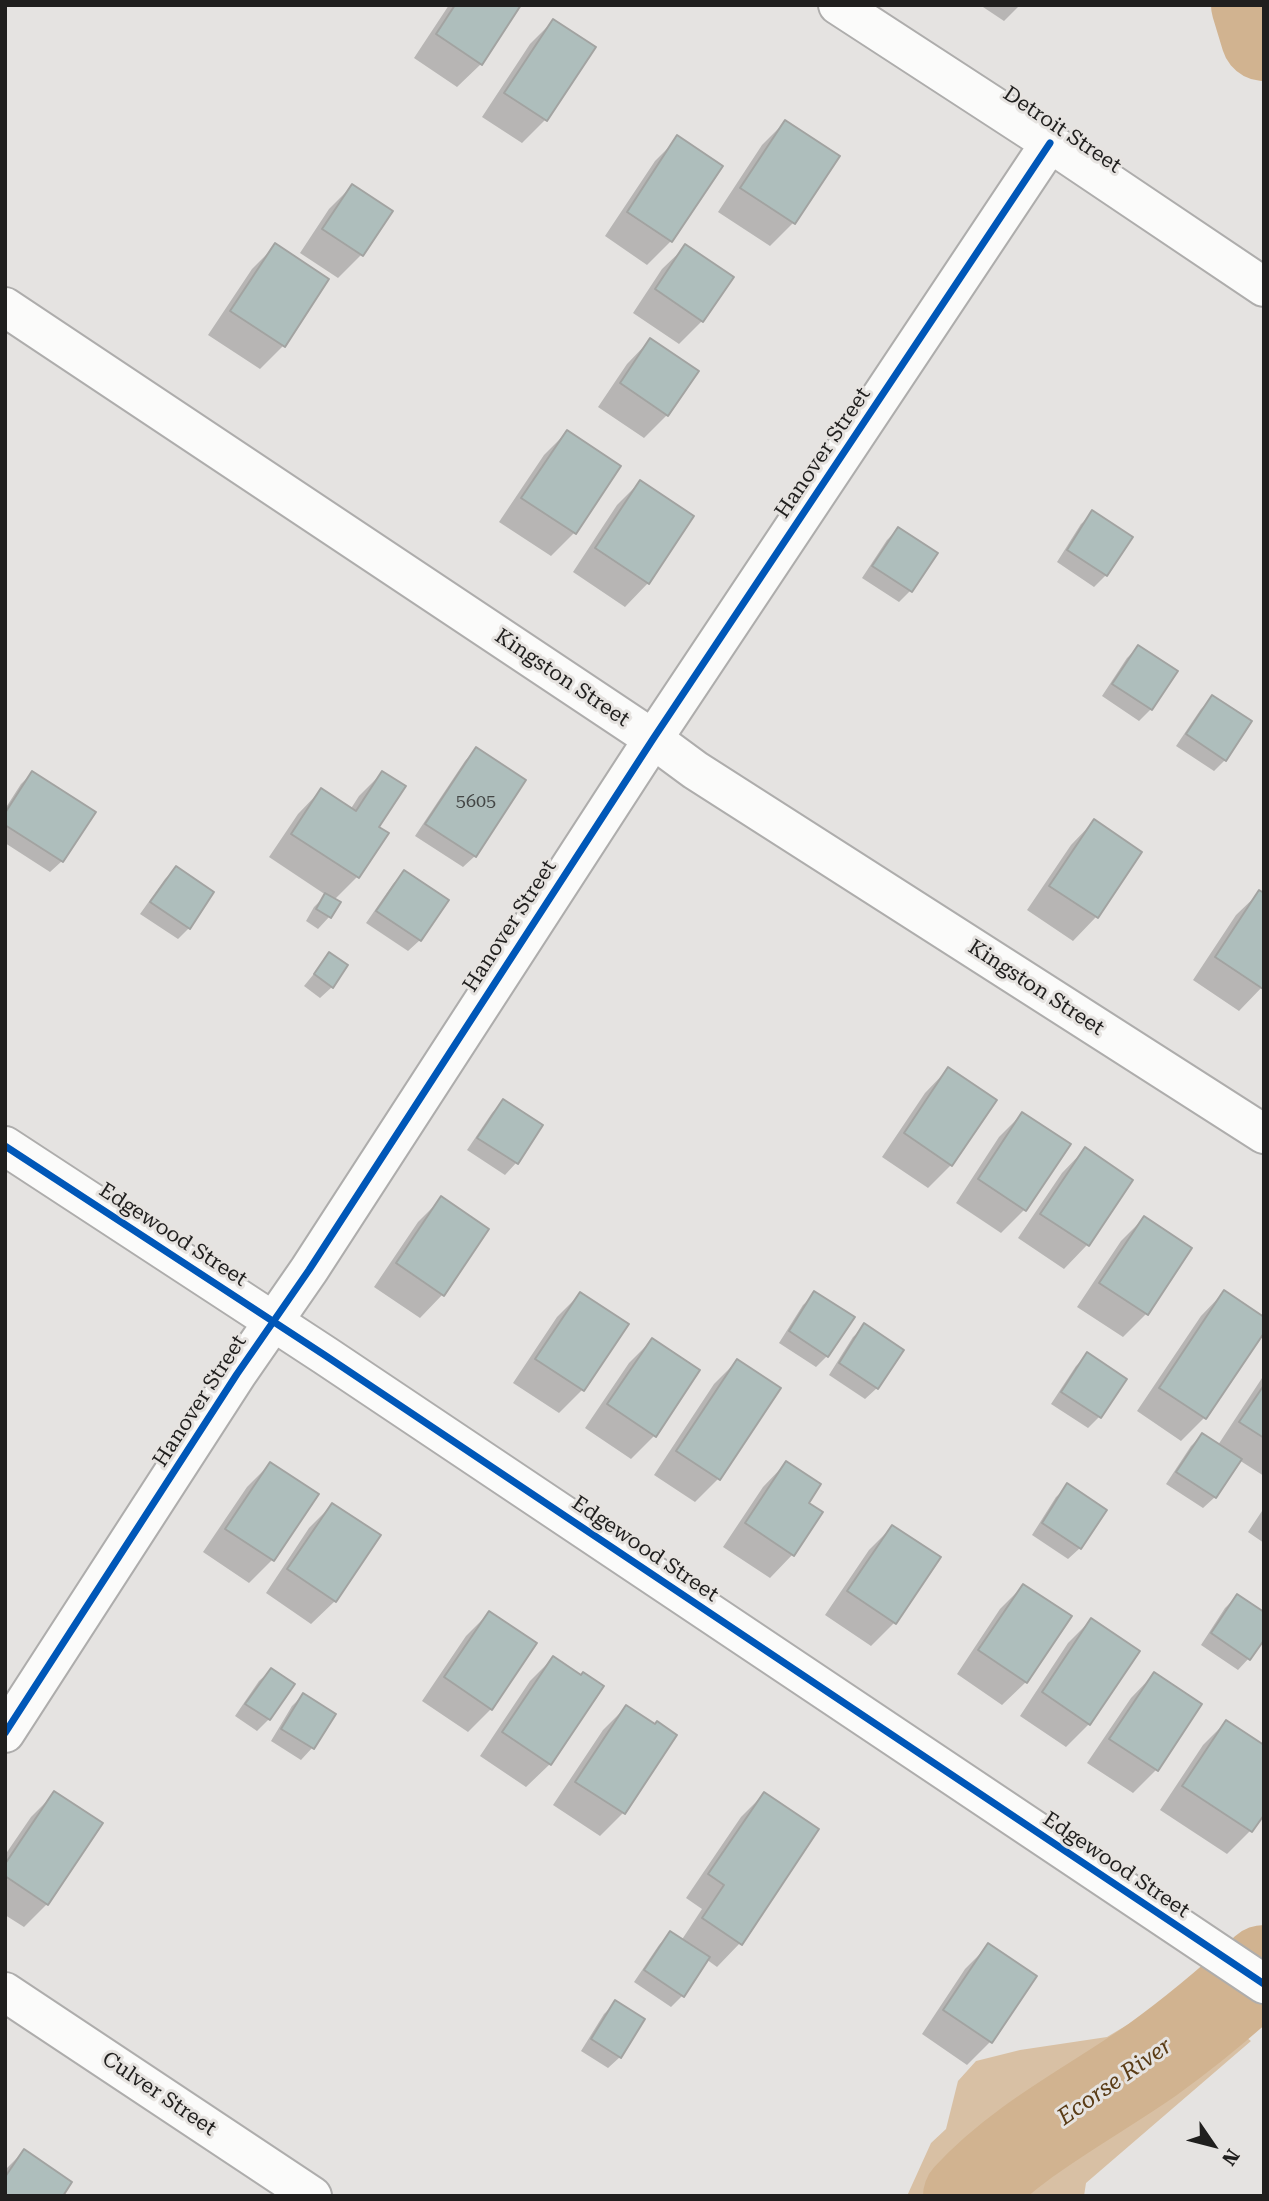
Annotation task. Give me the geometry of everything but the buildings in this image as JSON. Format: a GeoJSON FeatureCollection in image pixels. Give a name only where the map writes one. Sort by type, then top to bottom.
{"type":"FeatureCollection","features":[{"type":"Feature","properties":{"kind":"street","name":"Detroit Street"},"geometry":{"type":"LineString","coordinates":[[838,5],[1264,287]]}},
{"type":"Feature","properties":{"kind":"street","name":"Hanover Street"},"geometry":{"type":"LineString","coordinates":[[5,1733],[653,739],[1050,143]]}},
{"type":"Feature","properties":{"kind":"street","name":"Kingston Street"},"geometry":{"type":"LineString","coordinates":[[5,307],[653,739],[695,770],[1264,1134]]}},
{"type":"Feature","properties":{"kind":"street","name":"Edgewood Street"},"geometry":{"type":"LineString","coordinates":[[5,1146],[1264,1984]]}},
{"type":"Feature","properties":{"kind":"street","name":"Culver Street"},"geometry":{"type":"LineString","coordinates":[[5,1992],[312,2196]]}},
{"type":"Feature","properties":{"kind":"shaded area"},"geometry":{"type":"Polygon","coordinates":[[[1197,2000],[1251,2041],[1086,2183],[1084,2196],[907,2196],[931,2143],[946,2129],[958,2081],[976,2061],[1020,2050],[1107,2037],[1157,2007],[1197,2000]]]}},
{"type":"Feature","properties":{"kind":"waterway","name":"Ecorse River"},"geometry":{"type":"LineString","coordinates":[[1254,5],[1264,38]]}},
{"type":"Feature","properties":{"kind":"waterway","name":"Ecorse River"},"geometry":{"type":"LineString","coordinates":[[966,2196],[1008,2157],[1167,2049],[1264,1968]]}},
{"type":"Feature","properties":{"kind":"cycle path"},"geometry":{"type":"LineString","coordinates":[[5,1733],[653,739],[1050,143]]}},
{"type":"Feature","properties":{"kind":"cycle path"},"geometry":{"type":"LineString","coordinates":[[5,1146],[326,1356],[1264,1984]]}}]}
